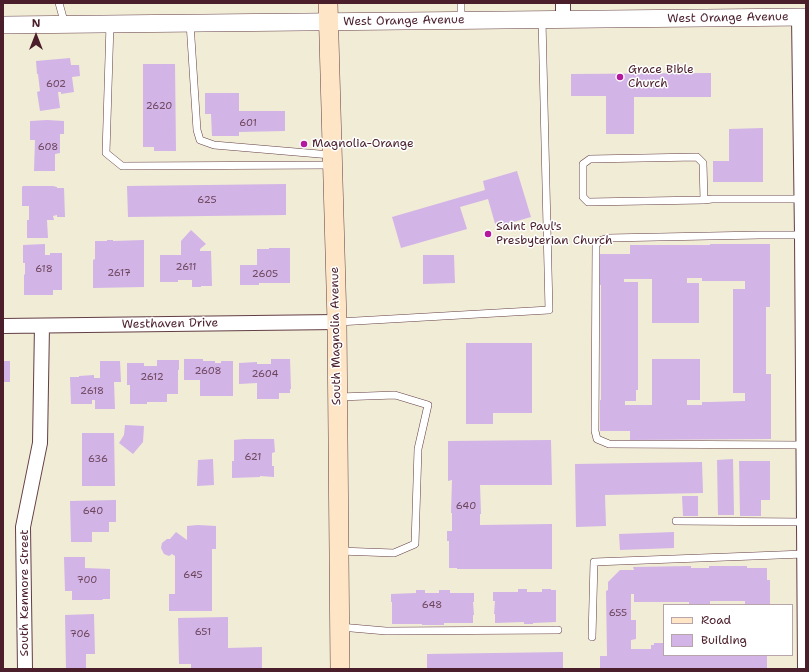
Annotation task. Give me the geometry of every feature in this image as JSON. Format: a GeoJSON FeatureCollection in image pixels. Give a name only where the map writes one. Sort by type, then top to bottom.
{"type":"FeatureCollection","features":[{"type":"Feature","properties":{"kind":"main road","name":"South Magnolia Avenue"},"geometry":{"type":"LineString","coordinates":[[328,3],[336,322],[340,669]]}},
{"type":"Feature","properties":{"kind":"street","name":"West Orange Avenue"},"geometry":{"type":"LineString","coordinates":[[3,25],[542,20],[563,11],[802,17]]}},
{"type":"Feature","properties":{"kind":"street"},"geometry":{"type":"LineString","coordinates":[[802,17],[803,122],[801,199],[803,232],[805,669]]}},
{"type":"Feature","properties":{"kind":"street","name":"Westhaven Drive"},"geometry":{"type":"LineString","coordinates":[[3,326],[336,322]]}},
{"type":"Feature","properties":{"kind":"street","name":"South Kenmore Street"},"geometry":{"type":"LineString","coordinates":[[25,669],[23,527],[40,443],[42,326]]}},
{"type":"Feature","properties":{"kind":"lane"},"geometry":{"type":"LineString","coordinates":[[59,3],[65,25]]}},
{"type":"Feature","properties":{"kind":"lane"},"geometry":{"type":"LineString","coordinates":[[461,3],[461,20]]}},
{"type":"Feature","properties":{"kind":"lane"},"geometry":{"type":"LineString","coordinates":[[336,322],[549,310],[542,20]]}},
{"type":"Feature","properties":{"kind":"lane"},"geometry":{"type":"LineString","coordinates":[[190,23],[197,130],[200,140],[214,145],[332,160]]}},
{"type":"Feature","properties":{"kind":"lane"},"geometry":{"type":"LineString","coordinates":[[110,24],[106,154],[122,166],[332,160]]}},
{"type":"Feature","properties":{"kind":"lane"},"geometry":{"type":"LineString","coordinates":[[704,200],[703,163],[697,157],[590,159],[582,164],[583,197],[588,202],[801,199]]}},
{"type":"Feature","properties":{"kind":"lane"},"geometry":{"type":"LineString","coordinates":[[803,232],[760,235],[608,238],[599,241],[596,245],[595,431],[597,439],[609,444],[803,445]]}},
{"type":"Feature","properties":{"kind":"lane"},"geometry":{"type":"LineString","coordinates":[[337,397],[395,395],[428,405],[418,449],[415,544],[394,553],[339,551]]}},
{"type":"Feature","properties":{"kind":"lane"},"geometry":{"type":"LineString","coordinates":[[676,521],[804,522]]}},
{"type":"Feature","properties":{"kind":"lane"},"geometry":{"type":"LineString","coordinates":[[592,637],[594,562],[804,554]]}},
{"type":"Feature","properties":{"kind":"lane"},"geometry":{"type":"LineString","coordinates":[[340,627],[386,631],[558,630]]}},
{"type":"Feature","properties":{"kind":"building"},"geometry":{"type":"Polygon","coordinates":[[[70,58],[71,65],[79,65],[80,76],[72,77],[74,92],[61,94],[61,92],[58,92],[60,108],[40,111],[37,92],[40,91],[36,61],[70,58]]]}},
{"type":"Feature","properties":{"kind":"building"},"geometry":{"type":"Polygon","coordinates":[[[143,64],[175,64],[176,151],[154,151],[154,147],[143,147],[143,64]]]}},
{"type":"Feature","properties":{"kind":"building"},"geometry":{"type":"Polygon","coordinates":[[[711,73],[711,97],[634,97],[634,134],[606,134],[606,96],[571,96],[571,74],[711,73]]]}},
{"type":"Feature","properties":{"kind":"building"},"geometry":{"type":"Polygon","coordinates":[[[205,93],[239,93],[239,111],[285,111],[285,131],[239,132],[239,136],[212,136],[211,114],[205,114],[205,93]]]}},
{"type":"Feature","properties":{"kind":"building"},"geometry":{"type":"Polygon","coordinates":[[[30,121],[64,121],[64,134],[60,134],[60,153],[55,154],[55,171],[34,171],[35,140],[30,140],[30,121]]]}},
{"type":"Feature","properties":{"kind":"building"},"geometry":{"type":"Polygon","coordinates":[[[763,128],[763,182],[713,182],[713,161],[729,161],[729,129],[763,128]]]}},
{"type":"Feature","properties":{"kind":"building"},"geometry":{"type":"Polygon","coordinates":[[[517,171],[531,217],[496,227],[488,199],[460,207],[467,229],[401,248],[392,217],[485,190],[483,181],[517,171]]]}},
{"type":"Feature","properties":{"kind":"building"},"geometry":{"type":"Polygon","coordinates":[[[286,184],[286,215],[128,217],[127,186],[286,184]]]}},
{"type":"Feature","properties":{"kind":"building"},"geometry":{"type":"Polygon","coordinates":[[[23,186],[53,186],[57,188],[64,188],[65,217],[57,217],[57,215],[53,216],[54,220],[47,220],[48,238],[27,238],[29,206],[22,206],[23,186]]]}},
{"type":"Feature","properties":{"kind":"building"},"geometry":{"type":"Polygon","coordinates":[[[191,230],[206,244],[200,249],[200,251],[211,251],[212,286],[192,287],[192,280],[160,282],[160,255],[181,255],[181,241],[191,230]]]}},
{"type":"Feature","properties":{"kind":"building"},"geometry":{"type":"Polygon","coordinates":[[[144,240],[144,287],[93,288],[95,241],[144,240]]]}},
{"type":"Feature","properties":{"kind":"building"},"geometry":{"type":"Polygon","coordinates":[[[45,244],[45,255],[50,255],[50,253],[62,253],[62,290],[53,290],[53,295],[24,295],[25,263],[23,263],[23,245],[45,244]]]}},
{"type":"Feature","properties":{"kind":"building"},"geometry":{"type":"Polygon","coordinates":[[[770,244],[770,307],[766,307],[766,374],[771,374],[771,439],[630,440],[630,431],[600,431],[600,254],[630,254],[630,245],[770,244]],[[687,278],[687,283],[699,283],[699,323],[652,323],[652,279],[624,279],[624,282],[638,282],[638,390],[636,390],[636,401],[625,401],[625,405],[652,405],[652,359],[700,359],[700,400],[687,400],[687,405],[702,405],[702,402],[745,401],[745,393],[733,393],[733,289],[745,289],[745,281],[702,281],[702,278],[687,278]]]}},
{"type":"Feature","properties":{"kind":"building"},"geometry":{"type":"Polygon","coordinates":[[[290,248],[290,283],[259,283],[259,285],[240,285],[240,265],[257,265],[257,249],[290,248]]]}},
{"type":"Feature","properties":{"kind":"building"},"geometry":{"type":"Polygon","coordinates":[[[423,255],[454,255],[455,283],[423,284],[423,255]]]}},
{"type":"Feature","properties":{"kind":"building"},"geometry":{"type":"Polygon","coordinates":[[[466,343],[532,343],[532,413],[493,413],[493,424],[466,424],[466,343]]]}},
{"type":"Feature","properties":{"kind":"building"},"geometry":{"type":"Polygon","coordinates":[[[184,359],[203,359],[203,361],[215,361],[215,363],[221,363],[221,361],[233,361],[233,396],[200,396],[200,380],[184,380],[184,359]]]}},
{"type":"Feature","properties":{"kind":"building"},"geometry":{"type":"Polygon","coordinates":[[[271,359],[290,359],[290,393],[279,393],[279,399],[257,399],[257,383],[239,384],[239,363],[257,362],[257,364],[271,364],[271,359]]]}},
{"type":"Feature","properties":{"kind":"building"},"geometry":{"type":"Polygon","coordinates":[[[157,360],[179,360],[178,394],[167,394],[167,402],[130,404],[130,385],[127,385],[127,363],[144,363],[144,366],[157,366],[157,360]]]}},
{"type":"Feature","properties":{"kind":"building"},"geometry":{"type":"Polygon","coordinates":[[[3,361],[10,361],[10,382],[3,382],[3,361]]]}},
{"type":"Feature","properties":{"kind":"building"},"geometry":{"type":"Polygon","coordinates":[[[100,361],[120,361],[121,382],[114,382],[115,409],[95,409],[95,400],[92,400],[92,404],[71,404],[70,377],[94,375],[94,378],[100,378],[100,361]]]}},
{"type":"Feature","properties":{"kind":"building"},"geometry":{"type":"Polygon","coordinates":[[[125,425],[144,426],[143,442],[133,454],[119,443],[124,435],[125,425]]]}},
{"type":"Feature","properties":{"kind":"building"},"geometry":{"type":"Polygon","coordinates":[[[82,433],[114,433],[115,486],[82,486],[82,433]]]}},
{"type":"Feature","properties":{"kind":"building"},"geometry":{"type":"Polygon","coordinates":[[[274,439],[275,452],[272,453],[272,466],[274,466],[274,477],[260,476],[232,478],[234,440],[274,439]]]}},
{"type":"Feature","properties":{"kind":"building"},"geometry":{"type":"Polygon","coordinates":[[[551,440],[552,485],[480,485],[480,525],[552,524],[552,569],[449,568],[449,541],[447,541],[447,531],[452,531],[452,480],[448,481],[448,441],[551,440]]]}},
{"type":"Feature","properties":{"kind":"building"},"geometry":{"type":"Polygon","coordinates":[[[213,459],[214,485],[197,486],[198,460],[213,459]]]}},
{"type":"Feature","properties":{"kind":"building"},"geometry":{"type":"Polygon","coordinates":[[[733,459],[734,515],[718,515],[717,460],[733,459]]]}},
{"type":"Feature","properties":{"kind":"building"},"geometry":{"type":"Polygon","coordinates":[[[739,461],[770,461],[770,500],[761,500],[761,516],[740,516],[739,461]]]}},
{"type":"Feature","properties":{"kind":"building"},"geometry":{"type":"Polygon","coordinates":[[[702,462],[703,493],[605,495],[606,526],[576,527],[575,464],[702,462]]]}},
{"type":"Feature","properties":{"kind":"building"},"geometry":{"type":"Polygon","coordinates":[[[682,496],[698,496],[698,516],[683,516],[682,496]]]}},
{"type":"Feature","properties":{"kind":"building"},"geometry":{"type":"Polygon","coordinates":[[[116,500],[116,522],[109,522],[109,532],[92,532],[92,542],[71,542],[70,501],[116,500]]]}},
{"type":"Feature","properties":{"kind":"building"},"geometry":{"type":"Polygon","coordinates":[[[187,526],[216,526],[216,549],[212,549],[212,611],[169,611],[169,594],[175,594],[175,556],[172,554],[169,556],[164,554],[161,548],[162,543],[167,539],[170,539],[176,532],[187,540],[187,526]]]}},
{"type":"Feature","properties":{"kind":"building"},"geometry":{"type":"Polygon","coordinates":[[[674,532],[674,548],[620,550],[619,534],[674,532]]]}},
{"type":"Feature","properties":{"kind":"building"},"geometry":{"type":"Polygon","coordinates":[[[64,557],[85,557],[85,568],[110,569],[110,599],[72,600],[72,591],[65,591],[64,557]]]}},
{"type":"Feature","properties":{"kind":"building"},"geometry":{"type":"Polygon","coordinates":[[[691,566],[691,568],[709,568],[709,566],[747,566],[747,568],[767,568],[767,580],[770,580],[770,604],[745,604],[745,601],[710,601],[710,604],[689,604],[689,602],[634,602],[634,594],[631,594],[631,620],[636,620],[636,639],[631,640],[631,649],[651,649],[651,645],[654,645],[654,643],[663,643],[663,656],[767,656],[767,669],[600,669],[600,656],[607,656],[606,591],[608,590],[608,582],[620,570],[634,570],[633,567],[691,566]]]}},
{"type":"Feature","properties":{"kind":"building"},"geometry":{"type":"Polygon","coordinates":[[[518,589],[527,589],[527,592],[542,592],[542,589],[556,590],[556,622],[533,624],[524,624],[524,622],[495,623],[495,601],[493,601],[493,592],[518,592],[518,589]]]}},
{"type":"Feature","properties":{"kind":"building"},"geometry":{"type":"Polygon","coordinates":[[[416,590],[425,590],[425,593],[439,593],[439,590],[450,590],[450,593],[474,593],[473,623],[444,623],[444,625],[392,624],[391,594],[416,593],[416,590]]]}},
{"type":"Feature","properties":{"kind":"building"},"geometry":{"type":"Polygon","coordinates":[[[94,614],[95,654],[86,654],[86,669],[66,669],[65,615],[94,614]]]}},
{"type":"Feature","properties":{"kind":"building"},"geometry":{"type":"Polygon","coordinates":[[[228,617],[228,648],[262,647],[262,669],[191,669],[191,664],[179,664],[178,618],[228,617]]]}},
{"type":"Feature","properties":{"kind":"building"},"geometry":{"type":"Polygon","coordinates":[[[563,652],[563,669],[427,669],[427,654],[563,652]]]}},
{"type":"Feature","properties":{"kind":"place","name":"Grace Bible Church"},"geometry":{"type":"Point","coordinates":[620,77]}},
{"type":"Feature","properties":{"kind":"place","name":"Magnolia-Orange"},"geometry":{"type":"Point","coordinates":[304,144]}},
{"type":"Feature","properties":{"kind":"place","name":"Saint Paul's Presbyterian Church"},"geometry":{"type":"Point","coordinates":[488,234]}}]}
